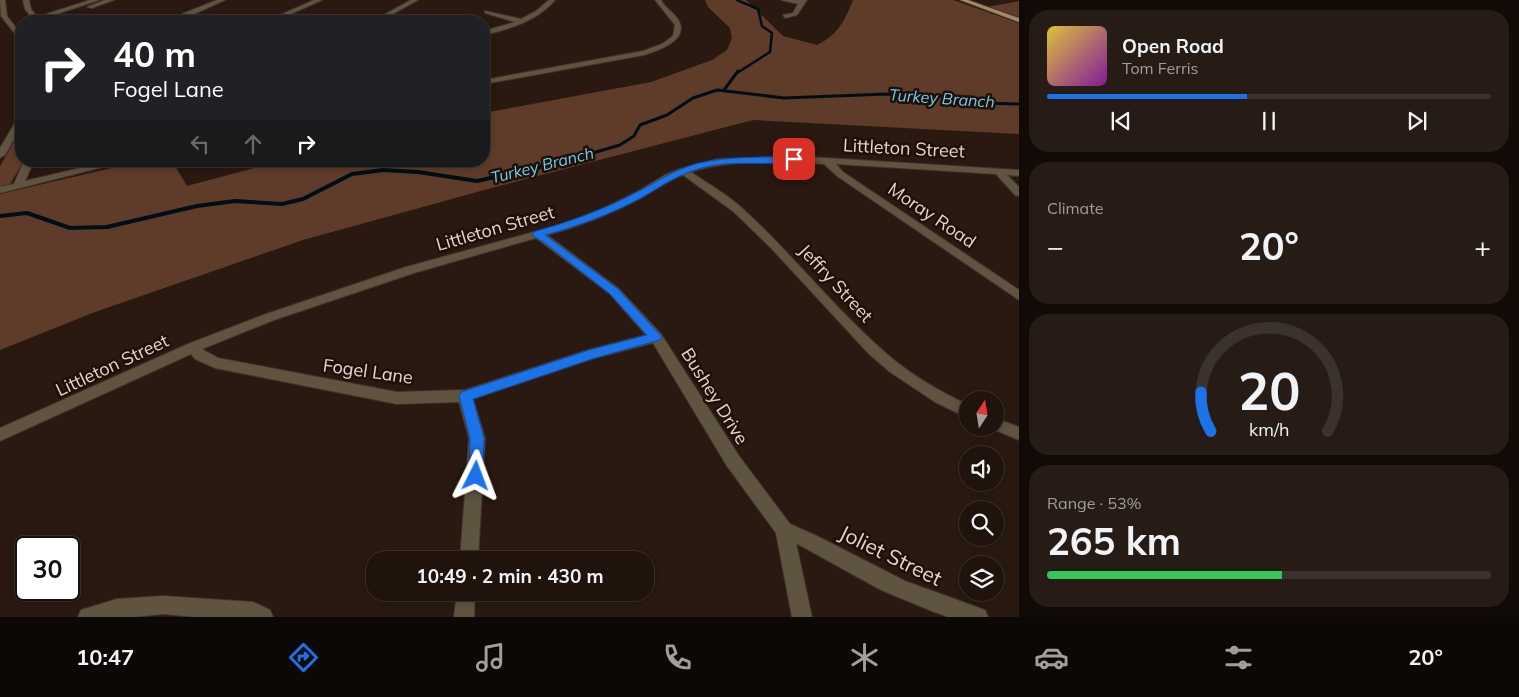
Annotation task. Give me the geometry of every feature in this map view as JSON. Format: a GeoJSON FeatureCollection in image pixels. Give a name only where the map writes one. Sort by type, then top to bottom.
{"type":"FeatureCollection","features":[{"type":"Feature","properties":{"kind":"main road"},"geometry":{"type":"LineString","coordinates":[[954,0],[991,4],[1019,14]]}},
{"type":"Feature","properties":{"kind":"main road"},"geometry":{"type":"LineString","coordinates":[[963,0],[977,3],[1019,20]]}},
{"type":"Feature","properties":{"kind":"street"},"geometry":{"type":"LineString","coordinates":[[26,0],[31,15]]}},
{"type":"Feature","properties":{"kind":"street"},"geometry":{"type":"LineString","coordinates":[[52,15],[96,0]]}},
{"type":"Feature","properties":{"kind":"street"},"geometry":{"type":"LineString","coordinates":[[65,15],[111,0]]}},
{"type":"Feature","properties":{"kind":"street"},"geometry":{"type":"LineString","coordinates":[[184,15],[222,0]]}},
{"type":"Feature","properties":{"kind":"street"},"geometry":{"type":"LineString","coordinates":[[284,15],[319,0]]}},
{"type":"Feature","properties":{"kind":"street"},"geometry":{"type":"LineString","coordinates":[[387,15],[415,0]]}},
{"type":"Feature","properties":{"kind":"street"},"geometry":{"type":"LineString","coordinates":[[490,31],[520,21],[547,6],[552,0]]}},
{"type":"Feature","properties":{"kind":"street"},"geometry":{"type":"LineString","coordinates":[[490,81],[644,53],[669,44],[676,38],[679,32],[678,27],[674,19],[664,10],[658,0]]}},
{"type":"Feature","properties":{"kind":"street"},"geometry":{"type":"LineString","coordinates":[[784,0],[804,2]]}},
{"type":"Feature","properties":{"kind":"street"},"geometry":{"type":"LineString","coordinates":[[785,16],[795,14],[804,2]]}},
{"type":"Feature","properties":{"kind":"street"},"geometry":{"type":"LineString","coordinates":[[1,3],[4,16],[12,29]]}},
{"type":"Feature","properties":{"kind":"street"},"geometry":{"type":"LineString","coordinates":[[487,12],[520,21]]}},
{"type":"Feature","properties":{"kind":"street"},"geometry":{"type":"LineString","coordinates":[[0,155],[15,130]]}},
{"type":"Feature","properties":{"kind":"street"},"geometry":{"type":"LineString","coordinates":[[9,140],[15,139]]}},
{"type":"Feature","properties":{"kind":"street","name":"Littleton Street"},"geometry":{"type":"LineString","coordinates":[[0,435],[193,347],[270,317],[351,288],[571,225],[608,210],[639,195],[668,177],[683,171],[718,162],[794,159],[1019,172]]}},
{"type":"Feature","properties":{"kind":"street","name":"Moray Road"},"geometry":{"type":"LineString","coordinates":[[827,161],[840,174],[1019,296]]}},
{"type":"Feature","properties":{"kind":"street"},"geometry":{"type":"LineString","coordinates":[[18,186],[27,167]]}},
{"type":"Feature","properties":{"kind":"street"},"geometry":{"type":"LineString","coordinates":[[0,190],[98,167]]}},
{"type":"Feature","properties":{"kind":"street","name":"Jeffry Street"},"geometry":{"type":"LineString","coordinates":[[683,171],[738,210],[895,368],[933,393],[959,407]]}},
{"type":"Feature","properties":{"kind":"street"},"geometry":{"type":"LineString","coordinates":[[998,171],[1019,193]]}},
{"type":"Feature","properties":{"kind":"street","name":"Bushey Drive"},"geometry":{"type":"LineString","coordinates":[[537,234],[549,241],[614,291],[656,337],[733,461],[784,530],[802,617]]}},
{"type":"Feature","properties":{"kind":"street","name":"Fogel Lane"},"geometry":{"type":"LineString","coordinates":[[193,347],[200,355],[215,363],[397,398],[465,396],[593,354],[656,337]]}},
{"type":"Feature","properties":{"kind":"street"},"geometry":{"type":"LineString","coordinates":[[465,396],[477,438],[478,460],[470,551]]}},
{"type":"Feature","properties":{"kind":"street"},"geometry":{"type":"LineString","coordinates":[[1004,428],[1019,434]]}},
{"type":"Feature","properties":{"kind":"street","name":"Joliet Street"},"geometry":{"type":"LineString","coordinates":[[784,530],[809,540],[888,583],[962,613],[978,617]]}},
{"type":"Feature","properties":{"kind":"street"},"geometry":{"type":"LineString","coordinates":[[464,617],[465,601]]}},
{"type":"Feature","properties":{"kind":"street"},"geometry":{"type":"LineString","coordinates":[[88,617],[117,609],[163,605],[253,612],[263,617]]}},
{"type":"Feature","properties":{"kind":"shaded area"},"geometry":{"type":"Polygon","coordinates":[[[705,0],[746,0],[783,36],[817,45],[836,32],[853,0],[953,0],[1019,23],[1019,134],[753,120],[488,189],[303,240],[95,312],[0,350],[0,194],[116,167],[176,167],[187,186],[258,167],[490,167],[490,112],[651,82],[712,60],[727,50],[732,38],[730,28],[708,7],[705,0]]]}},
{"type":"Feature","properties":{"kind":"shaded area"},"geometry":{"type":"Polygon","coordinates":[[[1019,1],[1019,18],[987,7],[1019,1]]]}},
{"type":"Feature","properties":{"kind":"shaded area"},"geometry":{"type":"Polygon","coordinates":[[[14,142],[15,167],[20,167],[10,184],[0,188],[0,166],[14,142]]]}},
{"type":"Feature","properties":{"kind":"waterway"},"geometry":{"type":"LineString","coordinates":[[737,0],[758,9],[762,26],[772,33],[770,52],[737,73]]}},
{"type":"Feature","properties":{"kind":"waterway"},"geometry":{"type":"LineString","coordinates":[[724,90],[738,71]]}},
{"type":"Feature","properties":{"kind":"waterway","name":"Turkey Branch"},"geometry":{"type":"LineString","coordinates":[[555,164],[620,145],[634,136],[640,125],[667,115],[693,98],[717,90],[784,98],[887,94],[941,96],[982,103],[1019,104]]}},
{"type":"Feature","properties":{"kind":"waterway","name":"Turkey Branch"},"geometry":{"type":"LineString","coordinates":[[0,216],[27,213],[70,228],[107,227],[197,206],[235,201],[282,204],[303,199],[352,174],[383,170],[418,172],[477,181],[558,163]]}},
{"type":"Feature","properties":{"kind":"route"},"geometry":{"type":"LineString","coordinates":[[476,476],[478,460],[477,438],[465,396],[593,354],[656,337],[614,291],[549,241],[537,234],[571,225],[608,210],[639,195],[668,177],[700,166],[718,162],[758,159],[794,159]]}}]}
